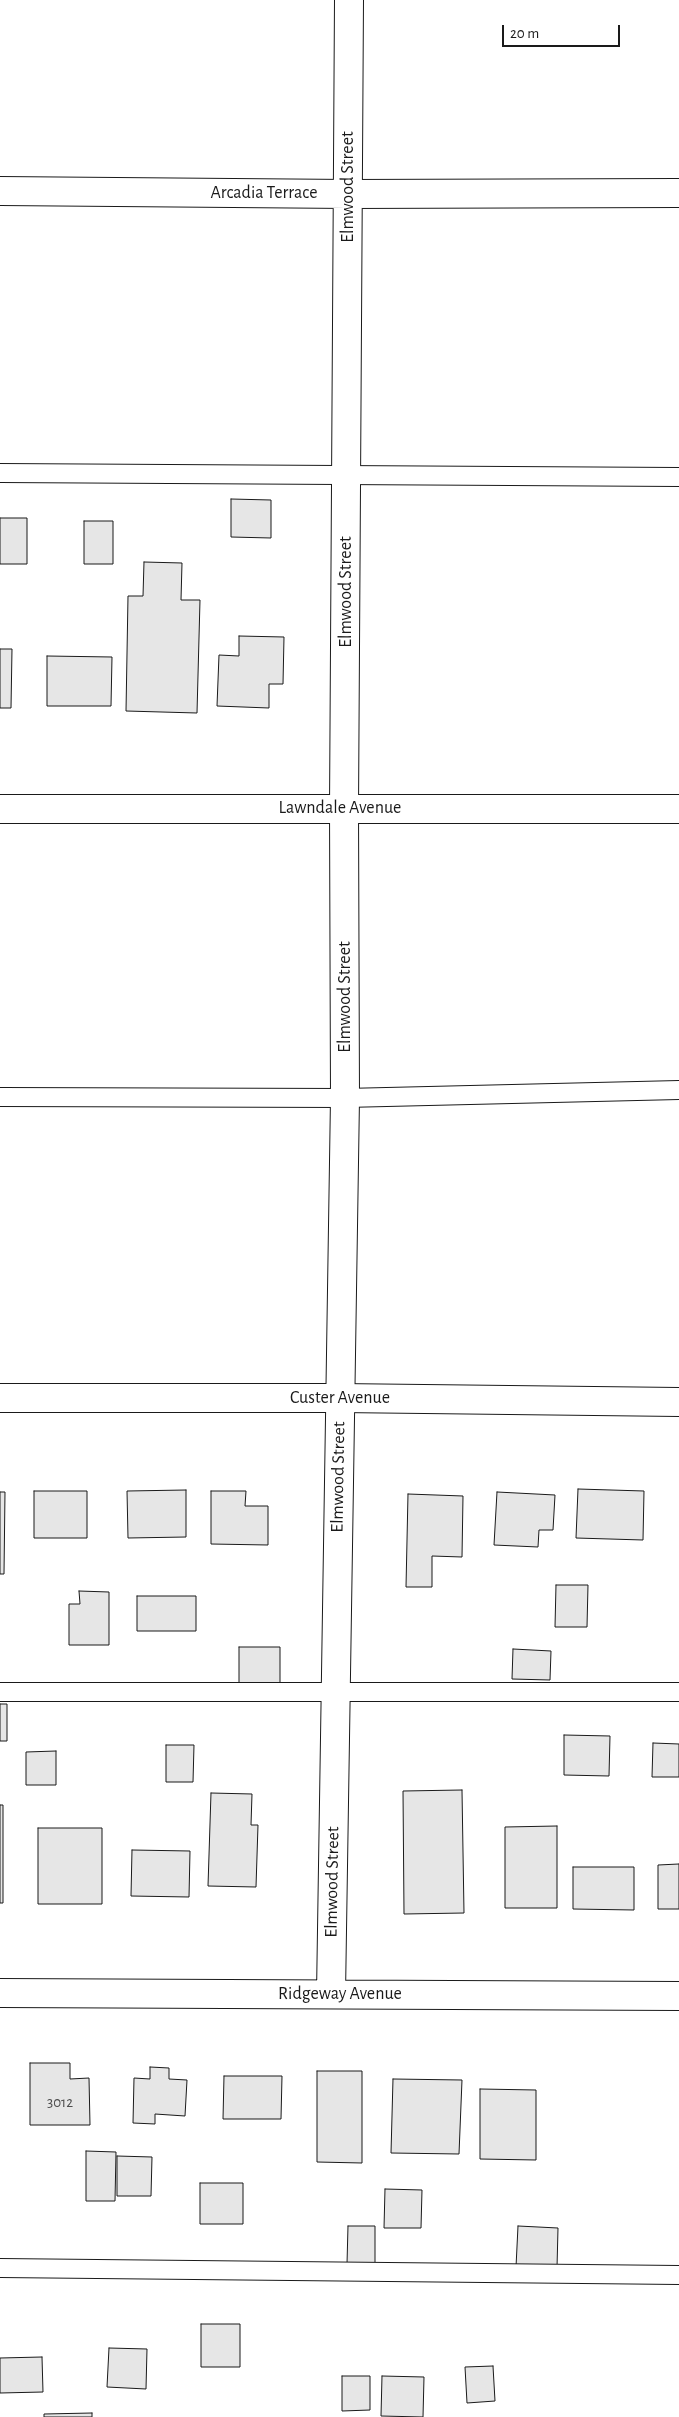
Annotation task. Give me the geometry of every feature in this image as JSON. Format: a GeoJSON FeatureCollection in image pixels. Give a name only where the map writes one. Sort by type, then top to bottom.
{"type":"FeatureCollection","features":[{"type":"Feature","properties":{"kind":"street","name":"Elmwood Street"},"geometry":{"type":"LineString","coordinates":[[331,1994],[345,1098],[344,808],[349,194],[348,0]]}},
{"type":"Feature","properties":{"kind":"street","name":"Arcadia Terrace"},"geometry":{"type":"LineString","coordinates":[[0,191],[349,194],[679,193]]}},
{"type":"Feature","properties":{"kind":"street","name":"Lawndale Avenue"},"geometry":{"type":"LineString","coordinates":[[0,809],[679,809]]}},
{"type":"Feature","properties":{"kind":"street","name":"Custer Avenue"},"geometry":{"type":"LineString","coordinates":[[0,1398],[339,1398],[679,1402]]}},
{"type":"Feature","properties":{"kind":"street","name":"Ridgeway Avenue"},"geometry":{"type":"LineString","coordinates":[[0,1992],[679,1996]]}},
{"type":"Feature","properties":{"kind":"lane"},"geometry":{"type":"LineString","coordinates":[[0,473],[679,477]]}},
{"type":"Feature","properties":{"kind":"lane"},"geometry":{"type":"LineString","coordinates":[[0,1096],[345,1098],[679,1090]]}},
{"type":"Feature","properties":{"kind":"lane"},"geometry":{"type":"LineString","coordinates":[[0,1692],[679,1692]]}},
{"type":"Feature","properties":{"kind":"lane"},"geometry":{"type":"LineString","coordinates":[[0,2268],[679,2275]]}},
{"type":"Feature","properties":{"kind":"building"},"geometry":{"type":"Polygon","coordinates":[[[231,499],[271,500],[271,538],[231,537],[231,499]]]}},
{"type":"Feature","properties":{"kind":"building"},"geometry":{"type":"Polygon","coordinates":[[[0,518],[27,518],[27,564],[0,564],[0,518]]]}},
{"type":"Feature","properties":{"kind":"building"},"geometry":{"type":"Polygon","coordinates":[[[84,521],[113,521],[113,564],[84,564],[84,521]]]}},
{"type":"Feature","properties":{"kind":"building"},"geometry":{"type":"Polygon","coordinates":[[[144,562],[182,563],[181,600],[200,600],[197,713],[126,711],[128,596],[143,596],[144,562]]]}},
{"type":"Feature","properties":{"kind":"building"},"geometry":{"type":"Polygon","coordinates":[[[239,636],[284,637],[283,684],[269,684],[269,708],[217,706],[219,655],[239,656],[239,636]]]}},
{"type":"Feature","properties":{"kind":"building"},"geometry":{"type":"Polygon","coordinates":[[[0,649],[12,649],[11,708],[0,708],[0,649]]]}},
{"type":"Feature","properties":{"kind":"building"},"geometry":{"type":"Polygon","coordinates":[[[47,656],[112,657],[111,706],[47,706],[47,656]]]}},
{"type":"Feature","properties":{"kind":"building"},"geometry":{"type":"Polygon","coordinates":[[[578,1489],[644,1491],[643,1540],[576,1538],[578,1489]]]}},
{"type":"Feature","properties":{"kind":"building"},"geometry":{"type":"Polygon","coordinates":[[[186,1490],[186,1537],[128,1538],[127,1491],[186,1490]]]}},
{"type":"Feature","properties":{"kind":"building"},"geometry":{"type":"Polygon","coordinates":[[[34,1491],[87,1491],[87,1538],[34,1538],[34,1491]]]}},
{"type":"Feature","properties":{"kind":"building"},"geometry":{"type":"Polygon","coordinates":[[[211,1491],[246,1491],[245,1506],[268,1506],[268,1545],[211,1544],[211,1491]]]}},
{"type":"Feature","properties":{"kind":"building"},"geometry":{"type":"Polygon","coordinates":[[[0,1492],[5,1492],[4,1574],[0,1574],[0,1492]]]}},
{"type":"Feature","properties":{"kind":"building"},"geometry":{"type":"Polygon","coordinates":[[[497,1492],[555,1495],[553,1530],[539,1530],[538,1547],[494,1545],[497,1492]]]}},
{"type":"Feature","properties":{"kind":"building"},"geometry":{"type":"Polygon","coordinates":[[[408,1494],[463,1496],[462,1557],[432,1556],[432,1587],[406,1587],[408,1494]]]}},
{"type":"Feature","properties":{"kind":"building"},"geometry":{"type":"Polygon","coordinates":[[[556,1585],[588,1585],[587,1627],[555,1627],[556,1585]]]}},
{"type":"Feature","properties":{"kind":"building"},"geometry":{"type":"Polygon","coordinates":[[[79,1591],[109,1592],[109,1645],[69,1645],[69,1604],[80,1604],[79,1591]]]}},
{"type":"Feature","properties":{"kind":"building"},"geometry":{"type":"Polygon","coordinates":[[[137,1596],[196,1596],[196,1631],[137,1631],[137,1596]]]}},
{"type":"Feature","properties":{"kind":"building"},"geometry":{"type":"Polygon","coordinates":[[[239,1647],[280,1647],[280,1683],[239,1683],[239,1647]]]}},
{"type":"Feature","properties":{"kind":"building"},"geometry":{"type":"Polygon","coordinates":[[[513,1649],[551,1651],[550,1680],[512,1679],[513,1649]]]}},
{"type":"Feature","properties":{"kind":"building"},"geometry":{"type":"Polygon","coordinates":[[[0,1704],[7,1704],[7,1741],[0,1741],[0,1704]]]}},
{"type":"Feature","properties":{"kind":"building"},"geometry":{"type":"Polygon","coordinates":[[[564,1735],[610,1736],[609,1776],[564,1775],[564,1735]]]}},
{"type":"Feature","properties":{"kind":"building"},"geometry":{"type":"Polygon","coordinates":[[[653,1743],[679,1744],[679,1777],[652,1777],[653,1743]]]}},
{"type":"Feature","properties":{"kind":"building"},"geometry":{"type":"Polygon","coordinates":[[[166,1745],[194,1745],[193,1782],[166,1782],[166,1745]]]}},
{"type":"Feature","properties":{"kind":"building"},"geometry":{"type":"Polygon","coordinates":[[[56,1751],[56,1785],[26,1785],[26,1752],[56,1751]]]}},
{"type":"Feature","properties":{"kind":"building"},"geometry":{"type":"Polygon","coordinates":[[[462,1790],[464,1913],[404,1914],[403,1791],[462,1790]]]}},
{"type":"Feature","properties":{"kind":"building"},"geometry":{"type":"Polygon","coordinates":[[[211,1793],[252,1794],[251,1825],[258,1825],[256,1887],[208,1886],[211,1793]]]}},
{"type":"Feature","properties":{"kind":"building"},"geometry":{"type":"Polygon","coordinates":[[[0,1805],[3,1805],[3,1903],[0,1903],[0,1805]]]}},
{"type":"Feature","properties":{"kind":"building"},"geometry":{"type":"Polygon","coordinates":[[[557,1826],[557,1908],[505,1908],[505,1827],[557,1826]]]}},
{"type":"Feature","properties":{"kind":"building"},"geometry":{"type":"Polygon","coordinates":[[[38,1828],[102,1828],[102,1904],[38,1904],[38,1828]]]}},
{"type":"Feature","properties":{"kind":"building"},"geometry":{"type":"Polygon","coordinates":[[[132,1850],[190,1851],[189,1897],[131,1896],[132,1850]]]}},
{"type":"Feature","properties":{"kind":"building"},"geometry":{"type":"Polygon","coordinates":[[[679,1864],[679,1909],[658,1909],[658,1865],[679,1864]]]}},
{"type":"Feature","properties":{"kind":"building"},"geometry":{"type":"Polygon","coordinates":[[[573,1867],[634,1867],[634,1910],[573,1909],[573,1867]]]}},
{"type":"Feature","properties":{"kind":"building"},"geometry":{"type":"Polygon","coordinates":[[[30,2063],[70,2063],[70,2079],[89,2078],[90,2125],[30,2125],[30,2063]]]}},
{"type":"Feature","properties":{"kind":"building"},"geometry":{"type":"Polygon","coordinates":[[[150,2067],[169,2068],[169,2079],[187,2080],[185,2116],[155,2114],[155,2124],[133,2123],[134,2078],[150,2079],[150,2067]]]}},
{"type":"Feature","properties":{"kind":"building"},"geometry":{"type":"Polygon","coordinates":[[[317,2071],[362,2071],[362,2163],[317,2162],[317,2071]]]}},
{"type":"Feature","properties":{"kind":"building"},"geometry":{"type":"Polygon","coordinates":[[[224,2076],[282,2076],[281,2119],[223,2119],[224,2076]]]}},
{"type":"Feature","properties":{"kind":"building"},"geometry":{"type":"Polygon","coordinates":[[[393,2079],[462,2080],[459,2154],[391,2153],[393,2079]]]}},
{"type":"Feature","properties":{"kind":"building"},"geometry":{"type":"Polygon","coordinates":[[[480,2089],[536,2090],[536,2160],[480,2159],[480,2089]]]}},
{"type":"Feature","properties":{"kind":"building"},"geometry":{"type":"Polygon","coordinates":[[[86,2151],[116,2152],[115,2201],[86,2201],[86,2151]]]}},
{"type":"Feature","properties":{"kind":"building"},"geometry":{"type":"Polygon","coordinates":[[[117,2156],[152,2157],[151,2196],[117,2196],[117,2156]]]}},
{"type":"Feature","properties":{"kind":"building"},"geometry":{"type":"Polygon","coordinates":[[[200,2183],[243,2183],[243,2224],[200,2224],[200,2183]]]}},
{"type":"Feature","properties":{"kind":"building"},"geometry":{"type":"Polygon","coordinates":[[[385,2189],[422,2190],[421,2228],[384,2228],[385,2189]]]}},
{"type":"Feature","properties":{"kind":"building"},"geometry":{"type":"Polygon","coordinates":[[[348,2226],[375,2226],[375,2264],[347,2264],[348,2226]]]}},
{"type":"Feature","properties":{"kind":"building"},"geometry":{"type":"Polygon","coordinates":[[[518,2226],[558,2228],[557,2268],[516,2267],[518,2226]]]}},
{"type":"Feature","properties":{"kind":"building"},"geometry":{"type":"Polygon","coordinates":[[[201,2324],[240,2324],[240,2367],[201,2367],[201,2324]]]}},
{"type":"Feature","properties":{"kind":"building"},"geometry":{"type":"Polygon","coordinates":[[[109,2348],[147,2349],[146,2389],[107,2387],[109,2348]]]}},
{"type":"Feature","properties":{"kind":"building"},"geometry":{"type":"Polygon","coordinates":[[[42,2357],[43,2392],[0,2393],[0,2358],[42,2357]]]}},
{"type":"Feature","properties":{"kind":"building"},"geometry":{"type":"Polygon","coordinates":[[[493,2366],[495,2401],[467,2403],[465,2367],[493,2366]]]}},
{"type":"Feature","properties":{"kind":"building"},"geometry":{"type":"Polygon","coordinates":[[[342,2376],[370,2376],[370,2410],[342,2411],[342,2376]]]}},
{"type":"Feature","properties":{"kind":"building"},"geometry":{"type":"Polygon","coordinates":[[[382,2376],[424,2377],[423,2417],[381,2416],[382,2376]]]}},
{"type":"Feature","properties":{"kind":"building"},"geometry":{"type":"Polygon","coordinates":[[[92,2413],[92,2417],[44,2417],[44,2414],[92,2413]]]}}]}
